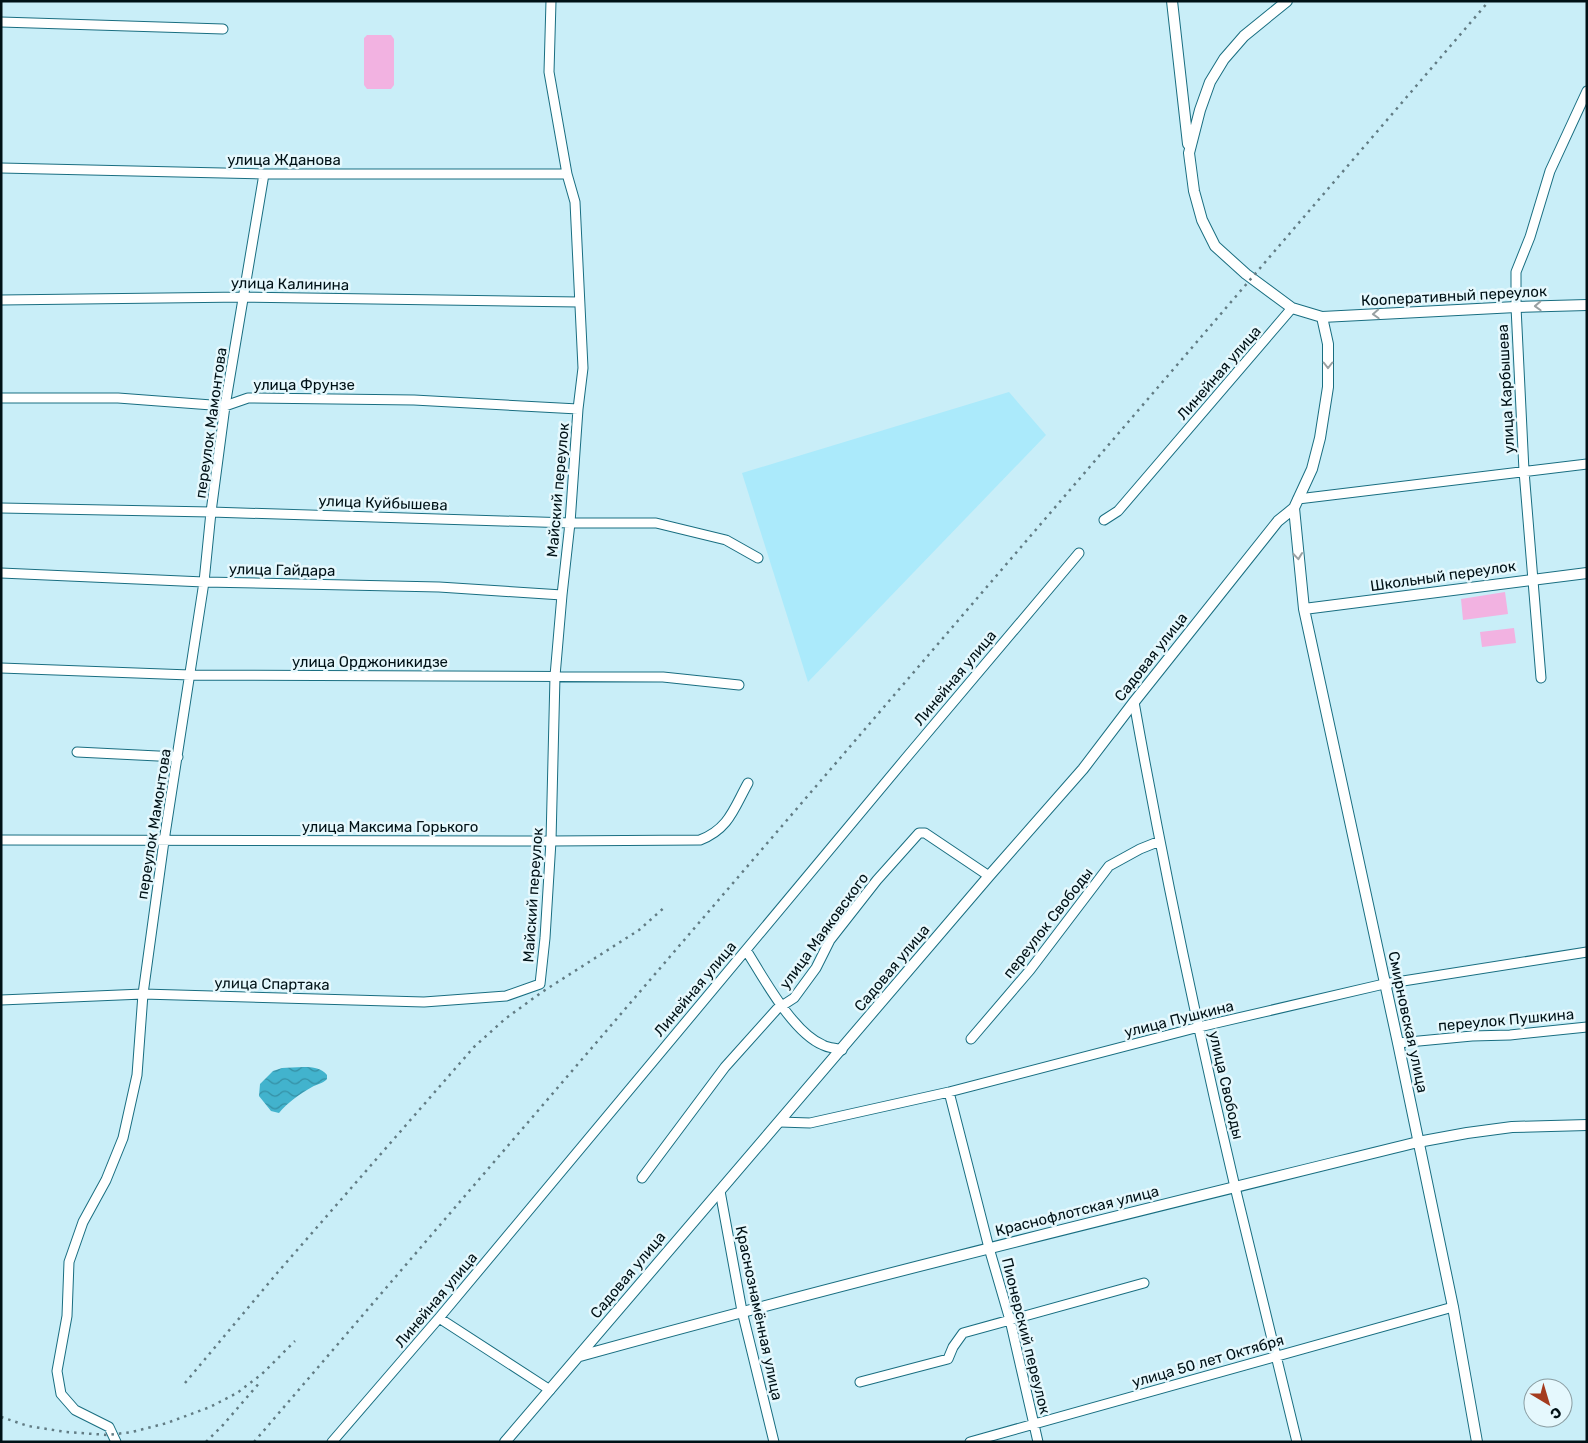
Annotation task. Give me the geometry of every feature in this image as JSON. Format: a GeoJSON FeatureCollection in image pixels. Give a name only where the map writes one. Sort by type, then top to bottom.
{"type":"FeatureCollection","features":[{"type":"Feature","properties":{"kind":"street","name":"Майский переулок"},"geometry":{"type":"LineString","coordinates":[[540,984],[551,841],[555,676],[583,368],[575,202],[567,174],[549,72],[551,1]]}},
{"type":"Feature","properties":{"kind":"street","name":"Кооперативный переулок"},"geometry":{"type":"LineString","coordinates":[[1172,1],[1194,191],[1202,220],[1215,246],[1252,279],[1292,308],[1322,317],[1587,305]]}},
{"type":"Feature","properties":{"kind":"street"},"geometry":{"type":"LineString","coordinates":[[1189,153],[1200,110],[1210,82],[1224,58],[1244,36],[1287,1]]}},
{"type":"Feature","properties":{"kind":"street"},"geometry":{"type":"LineString","coordinates":[[1,22],[223,29]]}},
{"type":"Feature","properties":{"kind":"street","name":"улица Карбышева"},"geometry":{"type":"LineString","coordinates":[[1541,678],[1524,471],[1516,272],[1530,238],[1550,171],[1587,91]]}},
{"type":"Feature","properties":{"kind":"street","name":"улица Жданова"},"geometry":{"type":"LineString","coordinates":[[1,168],[264,174],[567,174]]}},
{"type":"Feature","properties":{"kind":"street","name":"переулок Мамонтова"},"geometry":{"type":"LineString","coordinates":[[116,1442],[109,1427],[75,1410],[61,1394],[57,1372],[67,1316],[70,1262],[83,1222],[106,1180],[123,1138],[137,1075],[143,994],[164,841],[204,582],[225,406],[264,174]]}},
{"type":"Feature","properties":{"kind":"street","name":"улица Калинина"},"geometry":{"type":"LineString","coordinates":[[1,300],[244,297],[579,302]]}},
{"type":"Feature","properties":{"kind":"street","name":"Линейная улица"},"geometry":{"type":"LineString","coordinates":[[1104,520],[1118,511],[1292,308]]}},
{"type":"Feature","properties":{"kind":"street"},"geometry":{"type":"LineString","coordinates":[[1296,503],[1312,468],[1320,438],[1328,387],[1328,344],[1322,317]]}},
{"type":"Feature","properties":{"kind":"street","name":"улица Фрунзе"},"geometry":{"type":"LineString","coordinates":[[1,398],[118,398],[225,406],[248,398],[414,400],[578,409]]}},
{"type":"Feature","properties":{"kind":"street"},"geometry":{"type":"LineString","coordinates":[[1296,503],[1587,464]]}},
{"type":"Feature","properties":{"kind":"street","name":"Смирновская улица"},"geometry":{"type":"LineString","coordinates":[[1296,503],[1304,609],[1453,1307],[1477,1442]]}},
{"type":"Feature","properties":{"kind":"street","name":"Садовая улица"},"geometry":{"type":"LineString","coordinates":[[505,1442],[989,876],[1084,769],[1134,702],[1278,521],[1296,503]]}},
{"type":"Feature","properties":{"kind":"street","name":"улица Куйбышева"},"geometry":{"type":"LineString","coordinates":[[1,508],[211,512],[570,523],[656,523],[726,540],[758,558]]}},
{"type":"Feature","properties":{"kind":"street","name":"Линейная улица"},"geometry":{"type":"LineString","coordinates":[[332,1442],[439,1318],[1079,553]]}},
{"type":"Feature","properties":{"kind":"street","name":"улица Гайдара"},"geometry":{"type":"LineString","coordinates":[[1,572],[204,582],[439,586],[562,595]]}},
{"type":"Feature","properties":{"kind":"street","name":"Школьный переулок"},"geometry":{"type":"LineString","coordinates":[[1304,609],[1587,573]]}},
{"type":"Feature","properties":{"kind":"street","name":"улица Орджоникидзе"},"geometry":{"type":"LineString","coordinates":[[1,668],[190,675],[663,677],[739,685]]}},
{"type":"Feature","properties":{"kind":"street","name":"улица Свободы"},"geometry":{"type":"LineString","coordinates":[[1134,702],[1160,841],[1199,1027],[1296,1442]]}},
{"type":"Feature","properties":{"kind":"street"},"geometry":{"type":"LineString","coordinates":[[78,752],[178,757]]}},
{"type":"Feature","properties":{"kind":"street","name":"улица Максима Горького"},"geometry":{"type":"LineString","coordinates":[[1,840],[700,840],[712,835],[726,823],[748,782]]}},
{"type":"Feature","properties":{"kind":"street","name":"улица Маяковского"},"geometry":{"type":"LineString","coordinates":[[642,1178],[725,1067],[777,1009],[794,998],[816,968],[830,940],[877,880],[919,833],[925,832],[989,876]]}},
{"type":"Feature","properties":{"kind":"street","name":"переулок Свободы"},"geometry":{"type":"LineString","coordinates":[[971,1039],[1030,970],[1109,866],[1140,849],[1160,841]]}},
{"type":"Feature","properties":{"kind":"street"},"geometry":{"type":"LineString","coordinates":[[746,950],[795,1023],[809,1037],[823,1045],[842,1050]]}},
{"type":"Feature","properties":{"kind":"street","name":"улица Пушкина"},"geometry":{"type":"LineString","coordinates":[[780,1122],[810,1123],[949,1092],[1199,1027],[1384,984],[1587,952]]}},
{"type":"Feature","properties":{"kind":"street","name":"улица Спартака"},"geometry":{"type":"LineString","coordinates":[[1,1000],[143,994],[424,1002],[506,996],[540,984]]}},
{"type":"Feature","properties":{"kind":"street","name":"переулок Пушкина"},"geometry":{"type":"LineString","coordinates":[[1398,1043],[1587,1027]]}},
{"type":"Feature","properties":{"kind":"street","name":"Пионерский переулок"},"geometry":{"type":"LineString","coordinates":[[949,1092],[989,1248],[1010,1320],[1038,1442]]}},
{"type":"Feature","properties":{"kind":"street","name":"Краснофлотская улица"},"geometry":{"type":"LineString","coordinates":[[580,1356],[742,1311],[1418,1142],[1512,1127],[1587,1125]]}},
{"type":"Feature","properties":{"kind":"street","name":"Краснознамённая улица"},"geometry":{"type":"LineString","coordinates":[[720,1191],[742,1311],[774,1442]]}},
{"type":"Feature","properties":{"kind":"street"},"geometry":{"type":"LineString","coordinates":[[860,1382],[948,1360],[953,1347],[963,1333],[1144,1283]]}},
{"type":"Feature","properties":{"kind":"street","name":"улица 50 лет Октября"},"geometry":{"type":"LineString","coordinates":[[970,1442],[1453,1307]]}},
{"type":"Feature","properties":{"kind":"street"},"geometry":{"type":"LineString","coordinates":[[439,1318],[550,1390]]}},
{"type":"Feature","properties":{"kind":"shaded area"},"geometry":{"type":"Polygon","coordinates":[[[367,35],[391,35],[394,39],[394,85],[391,89],[367,89],[364,85],[364,38],[367,35]]]}},
{"type":"Feature","properties":{"kind":"shaded area"},"geometry":{"type":"Polygon","coordinates":[[[1009,392],[1046,435],[808,682],[742,473],[1009,392]]]}},
{"type":"Feature","properties":{"kind":"shaded area"},"geometry":{"type":"Polygon","coordinates":[[[1505,592],[1508,614],[1463,620],[1461,599],[1505,592]]]}},
{"type":"Feature","properties":{"kind":"shaded area"},"geometry":{"type":"Polygon","coordinates":[[[1514,628],[1516,643],[1482,647],[1480,632],[1514,628]]]}},
{"type":"Feature","properties":{"kind":"water"},"geometry":{"type":"Polygon","coordinates":[[[306,1067],[318,1069],[327,1075],[327,1079],[299,1095],[279,1113],[271,1111],[259,1096],[260,1084],[273,1071],[282,1068],[306,1067]]]}},
{"type":"Feature","properties":{"kind":"railway"},"geometry":{"type":"LineString","coordinates":[[254,1442],[1489,1]]}},
{"type":"Feature","properties":{"kind":"railway"},"geometry":{"type":"LineString","coordinates":[[185,1383],[278,1272],[474,1047],[505,1019],[542,992],[639,930],[666,906]]}},
{"type":"Feature","properties":{"kind":"railway"},"geometry":{"type":"LineString","coordinates":[[1,1417],[28,1426],[66,1432],[108,1435],[132,1432],[167,1423],[210,1407],[237,1393],[262,1374],[295,1341]]}},
{"type":"Feature","properties":{"kind":"railway"},"geometry":{"type":"LineString","coordinates":[[206,1442],[261,1381]]}}]}
